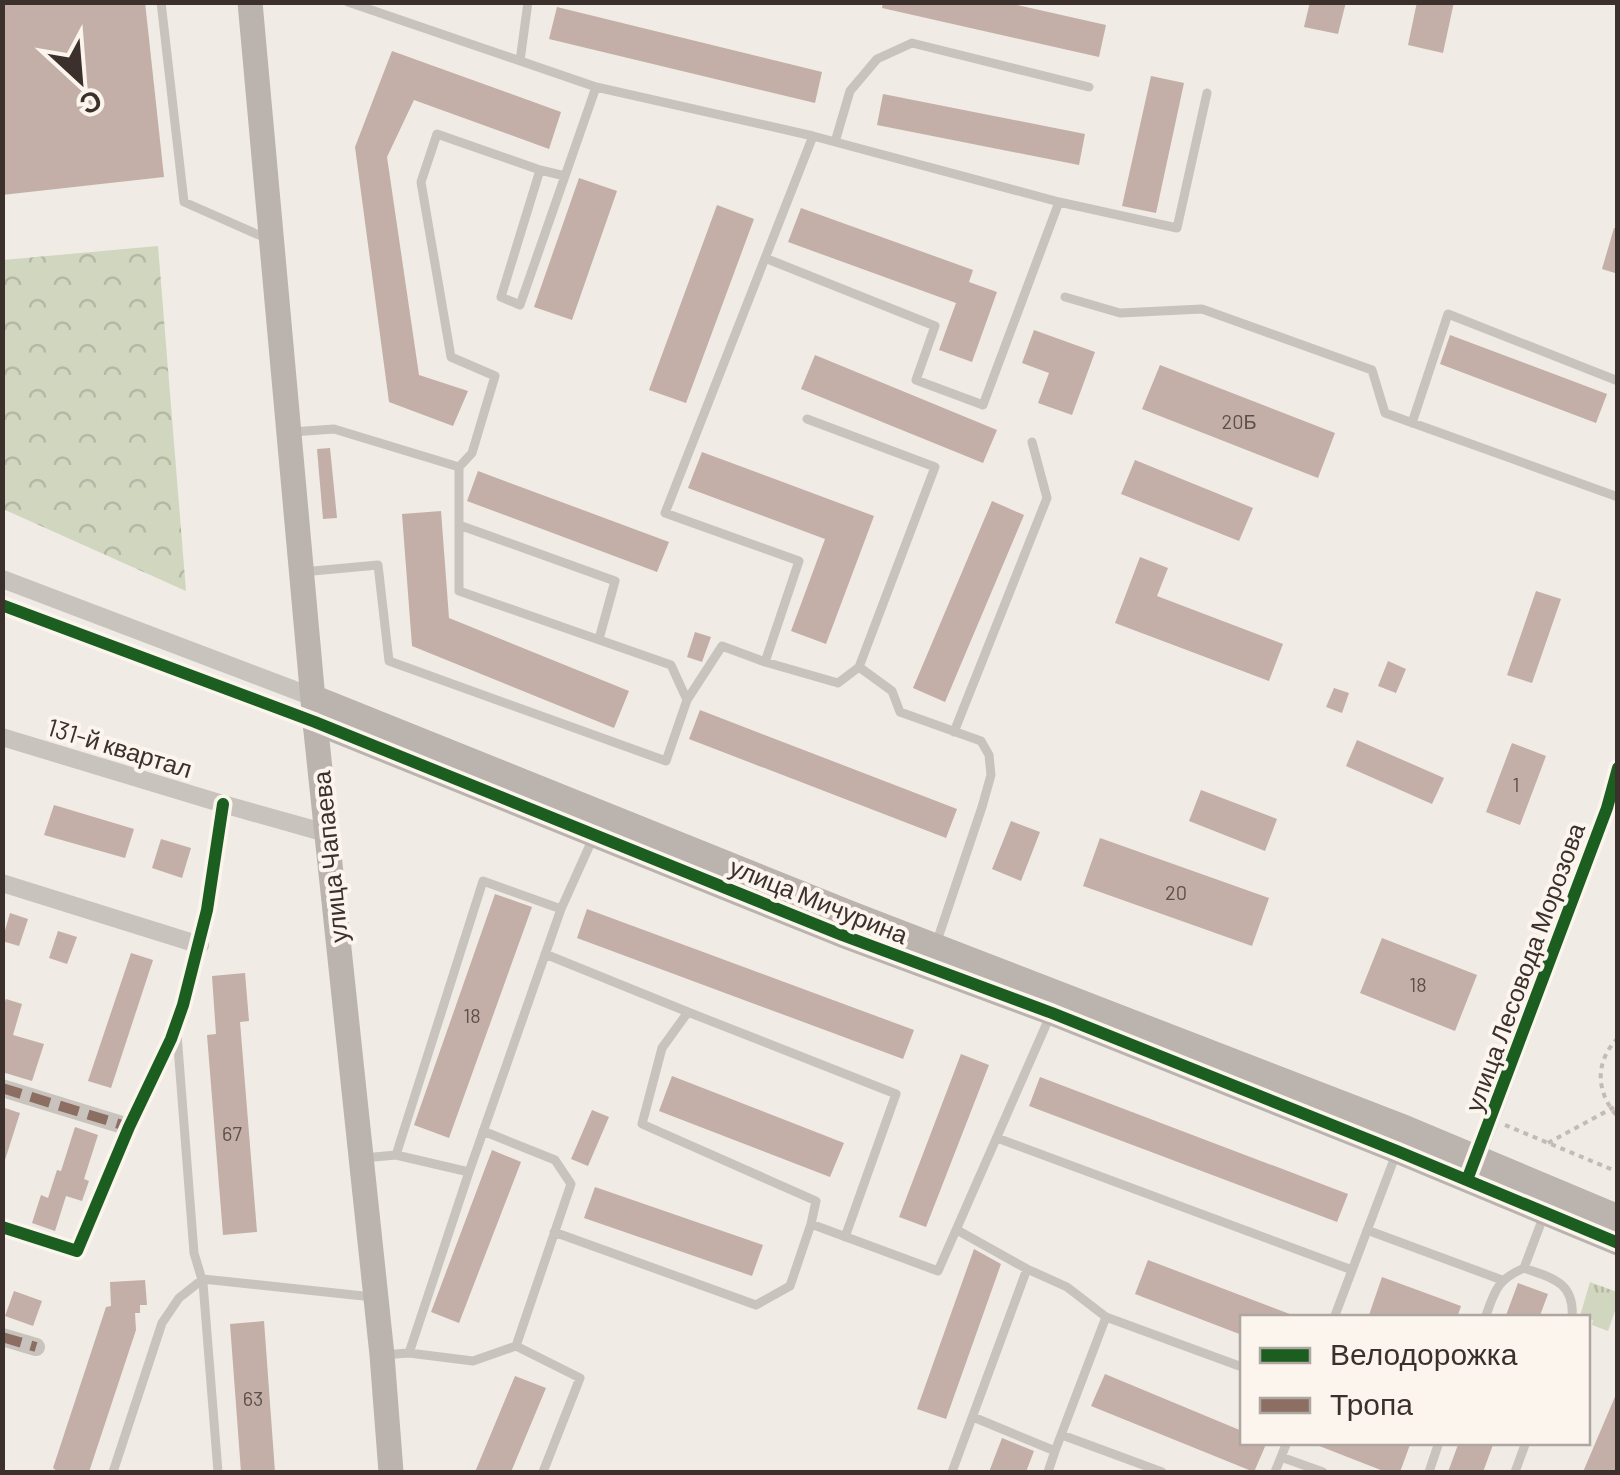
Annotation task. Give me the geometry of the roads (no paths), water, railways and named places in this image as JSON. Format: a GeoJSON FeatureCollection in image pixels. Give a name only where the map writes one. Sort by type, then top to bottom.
{"type":"FeatureCollection","features":[{"type":"Feature","properties":{"kind":"street","name":"улица Чапаева"},"geometry":{"type":"LineString","coordinates":[[250,2],[314,710],[391,1472]]}},
{"type":"Feature","properties":{"kind":"street","name":"улица Мичурина"},"geometry":{"type":"LineString","coordinates":[[2,579],[314,710],[594,834],[842,935],[1401,1140]]}},
{"type":"Feature","properties":{"kind":"street","name":"улица Мичурина"},"geometry":{"type":"LineString","coordinates":[[2,605],[314,710],[935,946],[1472,1169],[1618,1217]]}},
{"type":"Feature","properties":{"kind":"street","name":"131-й квартал"},"geometry":{"type":"LineString","coordinates":[[2,737],[326,833]]}},
{"type":"Feature","properties":{"kind":"street","name":"улица Лесовода Морозова"},"geometry":{"type":"LineString","coordinates":[[1472,1169],[1607,808],[1618,768]]}},
{"type":"Feature","properties":{"kind":"street"},"geometry":{"type":"LineString","coordinates":[[2,1227],[78,1252],[128,1127],[177,1026],[200,945],[223,804]]}},
{"type":"Feature","properties":{"kind":"street"},"geometry":{"type":"LineString","coordinates":[[2,883],[200,945]]}},
{"type":"Feature","properties":{"kind":"street"},"geometry":{"type":"LineString","coordinates":[[2,1088],[128,1127]]}},
{"type":"Feature","properties":{"kind":"street","name":"улица Мичурина"},"geometry":{"type":"LineString","coordinates":[[1472,1169],[1545,1213],[1618,1243]]}},
{"type":"Feature","properties":{"kind":"street"},"geometry":{"type":"LineString","coordinates":[[2,1336],[36,1347]]}},
{"type":"Feature","properties":{"kind":"lane"},"geometry":{"type":"LineString","coordinates":[[161,2],[184,202],[272,241]]}},
{"type":"Feature","properties":{"kind":"lane"},"geometry":{"type":"LineString","coordinates":[[348,2],[596,87],[813,136],[1059,202],[1177,228],[1207,93]]}},
{"type":"Feature","properties":{"kind":"lane"},"geometry":{"type":"LineString","coordinates":[[520,61],[528,2]]}},
{"type":"Feature","properties":{"kind":"lane"},"geometry":{"type":"LineString","coordinates":[[835,142],[850,91],[878,59],[912,42],[1089,86]]}},
{"type":"Feature","properties":{"kind":"lane"},"geometry":{"type":"LineString","coordinates":[[540,170],[501,297],[520,305],[596,87]]}},
{"type":"Feature","properties":{"kind":"lane"},"geometry":{"type":"LineString","coordinates":[[565,176],[436,134],[422,182],[451,357],[495,376],[472,453],[459,467],[459,591],[670,664],[686,700]]}},
{"type":"Feature","properties":{"kind":"lane"},"geometry":{"type":"LineString","coordinates":[[764,662],[799,561],[665,513],[813,136]]}},
{"type":"Feature","properties":{"kind":"lane"},"geometry":{"type":"LineString","coordinates":[[764,258],[935,326],[916,380],[983,405],[1059,202]]}},
{"type":"Feature","properties":{"kind":"lane"},"geometry":{"type":"LineString","coordinates":[[1065,296],[1120,312],[1202,308],[1372,370],[1385,413],[1618,496]]}},
{"type":"Feature","properties":{"kind":"lane"},"geometry":{"type":"LineString","coordinates":[[1412,423],[1448,314],[1618,381]]}},
{"type":"Feature","properties":{"kind":"lane"},"geometry":{"type":"LineString","coordinates":[[302,572],[378,566],[389,661],[666,761],[686,700],[722,646],[838,683],[860,667],[935,467],[807,419]]}},
{"type":"Feature","properties":{"kind":"lane"},"geometry":{"type":"LineString","coordinates":[[289,433],[334,429],[459,467]]}},
{"type":"Feature","properties":{"kind":"lane"},"geometry":{"type":"LineString","coordinates":[[954,732],[1047,498],[1032,442]]}},
{"type":"Feature","properties":{"kind":"lane"},"geometry":{"type":"LineString","coordinates":[[459,525],[615,581],[598,639]]}},
{"type":"Feature","properties":{"kind":"lane"},"geometry":{"type":"LineString","coordinates":[[860,667],[892,691],[900,712],[981,742],[989,755],[991,775],[982,807],[935,946]]}},
{"type":"Feature","properties":{"kind":"lane"},"geometry":{"type":"LineString","coordinates":[[409,1353],[561,909],[594,834]]}},
{"type":"Feature","properties":{"kind":"lane"},"geometry":{"type":"LineString","coordinates":[[396,1155],[483,882],[561,909]]}},
{"type":"Feature","properties":{"kind":"lane"},"geometry":{"type":"LineString","coordinates":[[545,954],[896,1094],[846,1237]]}},
{"type":"Feature","properties":{"kind":"lane"},"geometry":{"type":"LineString","coordinates":[[554,1232],[756,1305],[790,1286],[816,1200],[642,1124],[662,1048],[688,1012]]}},
{"type":"Feature","properties":{"kind":"lane"},"geometry":{"type":"LineString","coordinates":[[811,1224],[938,1271],[1052,1013]]}},
{"type":"Feature","properties":{"kind":"lane"},"geometry":{"type":"LineString","coordinates":[[177,1026],[194,1252],[203,1280],[218,1472]]}},
{"type":"Feature","properties":{"kind":"lane"},"geometry":{"type":"LineString","coordinates":[[483,1132],[554,1160],[570,1184],[516,1346]]}},
{"type":"Feature","properties":{"kind":"lane"},"geometry":{"type":"LineString","coordinates":[[998,1138],[1352,1270]]}},
{"type":"Feature","properties":{"kind":"lane"},"geometry":{"type":"LineString","coordinates":[[1335,1315],[1401,1140]]}},
{"type":"Feature","properties":{"kind":"lane"},"geometry":{"type":"LineString","coordinates":[[360,1158],[396,1155],[469,1172]]}},
{"type":"Feature","properties":{"kind":"lane"},"geometry":{"type":"LineString","coordinates":[[1487,1315],[1502,1280],[1524,1268],[1545,1213]]}},
{"type":"Feature","properties":{"kind":"lane"},"geometry":{"type":"LineString","coordinates":[[958,1230],[1067,1287],[1106,1317],[1240,1367]]}},
{"type":"Feature","properties":{"kind":"lane"},"geometry":{"type":"LineString","coordinates":[[1367,1230],[1502,1280]]}},
{"type":"Feature","properties":{"kind":"lane"},"geometry":{"type":"LineString","coordinates":[[1524,1268],[1563,1285],[1572,1303],[1572,1315]]}},
{"type":"Feature","properties":{"kind":"lane"},"geometry":{"type":"LineString","coordinates":[[952,1472],[1027,1269]]}},
{"type":"Feature","properties":{"kind":"lane"},"geometry":{"type":"LineString","coordinates":[[113,1472],[162,1324],[178,1298],[203,1280],[376,1298]]}},
{"type":"Feature","properties":{"kind":"lane"},"geometry":{"type":"LineString","coordinates":[[1048,1472],[1106,1317]]}},
{"type":"Feature","properties":{"kind":"lane"},"geometry":{"type":"LineString","coordinates":[[382,1355],[409,1353],[473,1362],[516,1346],[580,1378],[543,1472]]}},
{"type":"Feature","properties":{"kind":"lane"},"geometry":{"type":"LineString","coordinates":[[973,1418],[1055,1450]]}},
{"type":"Feature","properties":{"kind":"lane"},"geometry":{"type":"LineString","coordinates":[[1062,1434],[1162,1472]]}},
{"type":"Feature","properties":{"kind":"lane"},"geometry":{"type":"LineString","coordinates":[[1275,1472],[1286,1445]]}},
{"type":"Feature","properties":{"kind":"lane"},"geometry":{"type":"LineString","coordinates":[[1428,1472],[1439,1445]]}},
{"type":"Feature","properties":{"kind":"lane"},"geometry":{"type":"LineString","coordinates":[[1515,1472],[1525,1445]]}},
{"type":"Feature","properties":{"kind":"lane"},"geometry":{"type":"LineString","coordinates":[[1281,1457],[1323,1472]]}}]}
